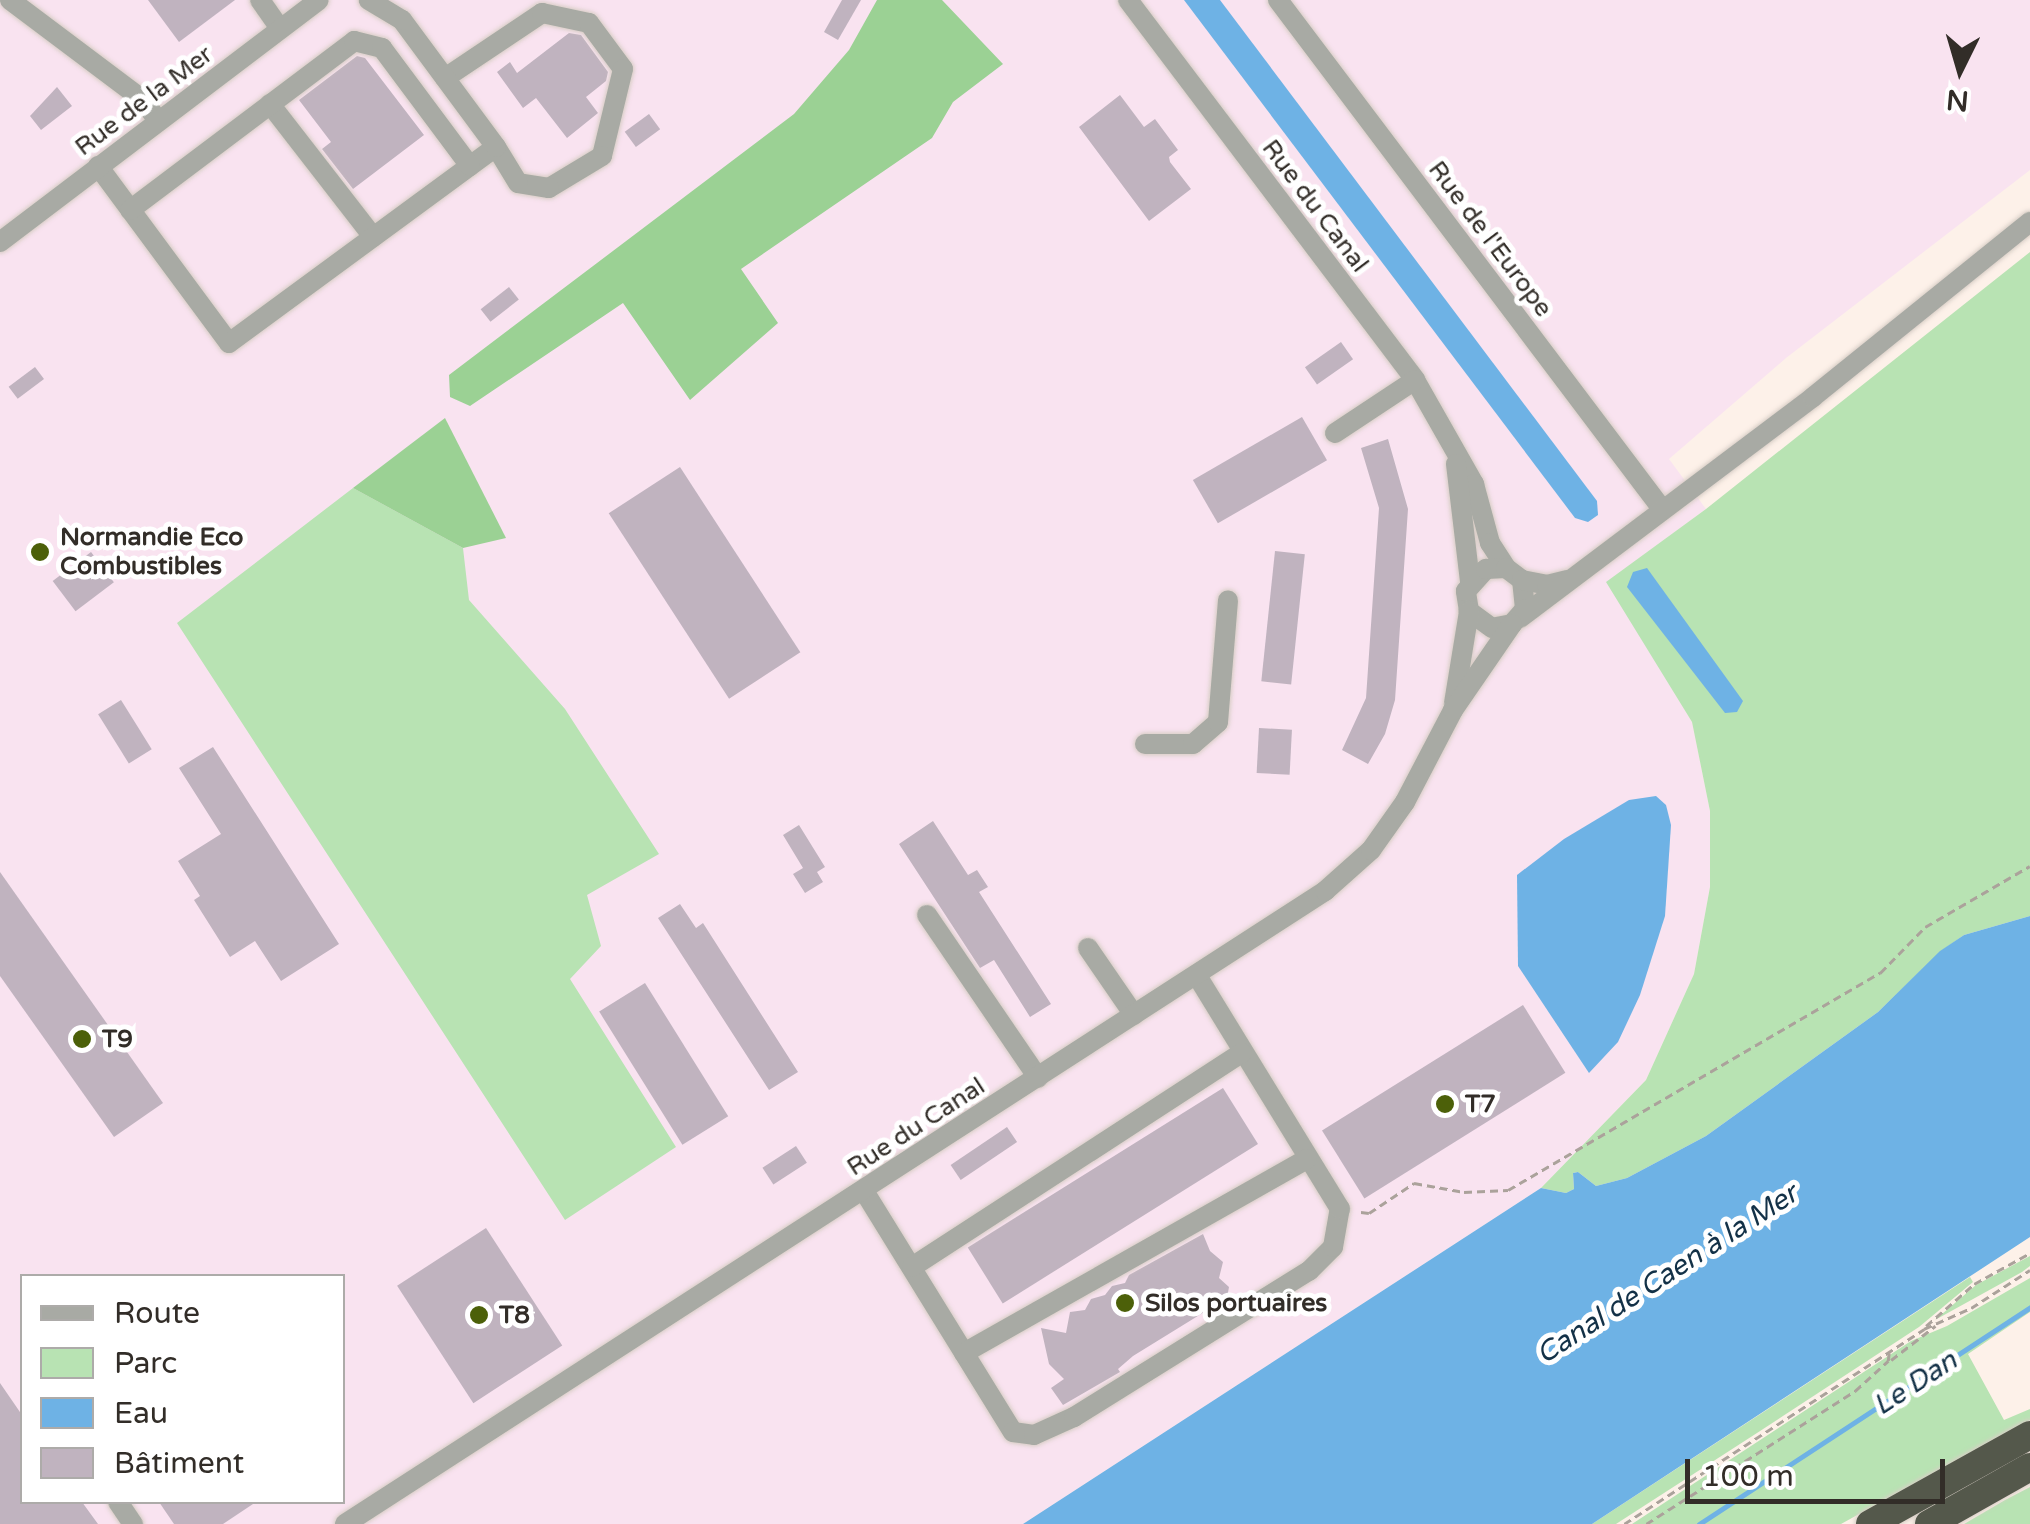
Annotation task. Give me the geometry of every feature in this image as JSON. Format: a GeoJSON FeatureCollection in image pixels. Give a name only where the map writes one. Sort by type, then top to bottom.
{"type":"FeatureCollection","features":[{"type":"Feature","properties":{"kind":"highway"},"geometry":{"type":"LineString","coordinates":[[1870,1524],[2030,1435]]}},
{"type":"Feature","properties":{"kind":"highway"},"geometry":{"type":"LineString","coordinates":[[1929,1524],[2030,1466]]}},
{"type":"Feature","properties":{"kind":"street"},"geometry":{"type":"LineString","coordinates":[[10,0],[143,100],[158,121]]}},
{"type":"Feature","properties":{"kind":"street"},"geometry":{"type":"LineString","coordinates":[[260,0],[280,29]]}},
{"type":"Feature","properties":{"kind":"street","name":"Rue de la Mer"},"geometry":{"type":"LineString","coordinates":[[0,242],[319,0]]}},
{"type":"Feature","properties":{"kind":"street"},"geometry":{"type":"LineString","coordinates":[[369,0],[402,20],[518,183],[549,188],[602,156],[624,69],[589,23],[542,12],[445,78]]}},
{"type":"Feature","properties":{"kind":"street","name":"Rue du Canal"},"geometry":{"type":"LineString","coordinates":[[346,1524],[1325,891],[1371,850],[1405,802],[1453,710],[1516,621],[1527,599],[1490,543],[1474,484],[1415,380],[1128,0]]}},
{"type":"Feature","properties":{"kind":"street","name":"Rue de l'Europe"},"geometry":{"type":"LineString","coordinates":[[1278,0],[1662,509]]}},
{"type":"Feature","properties":{"kind":"street"},"geometry":{"type":"LineString","coordinates":[[130,210],[354,41],[382,48],[470,166]]}},
{"type":"Feature","properties":{"kind":"street"},"geometry":{"type":"LineString","coordinates":[[270,104],[373,237]]}},
{"type":"Feature","properties":{"kind":"street"},"geometry":{"type":"LineString","coordinates":[[98,166],[229,343],[496,147]]}},
{"type":"Feature","properties":{"kind":"street"},"geometry":{"type":"LineString","coordinates":[[1469,610],[1492,628],[1516,621],[1813,397],[2030,222]]}},
{"type":"Feature","properties":{"kind":"street"},"geometry":{"type":"LineString","coordinates":[[1335,433],[1415,380]]}},
{"type":"Feature","properties":{"kind":"street","name":"Rue du Canal"},"geometry":{"type":"LineString","coordinates":[[1453,710],[1470,582],[1454,447]]}},
{"type":"Feature","properties":{"kind":"street"},"geometry":{"type":"LineString","coordinates":[[1470,582],[1486,569],[1547,585],[1574,578]]}},
{"type":"Feature","properties":{"kind":"street"},"geometry":{"type":"LineString","coordinates":[[1144,744],[1193,744],[1218,722],[1228,600]]}},
{"type":"Feature","properties":{"kind":"street"},"geometry":{"type":"LineString","coordinates":[[927,916],[1038,1078]]}},
{"type":"Feature","properties":{"kind":"street"},"geometry":{"type":"LineString","coordinates":[[1088,948],[1134,1015]]}},
{"type":"Feature","properties":{"kind":"street"},"geometry":{"type":"LineString","coordinates":[[864,1191],[1013,1432],[1034,1434],[1074,1417],[1309,1271],[1333,1247],[1340,1210],[1197,976]]}},
{"type":"Feature","properties":{"kind":"street"},"geometry":{"type":"LineString","coordinates":[[912,1268],[1242,1053]]}},
{"type":"Feature","properties":{"kind":"street"},"geometry":{"type":"LineString","coordinates":[[964,1353],[1308,1159]]}},
{"type":"Feature","properties":{"kind":"path"},"geometry":{"type":"LineString","coordinates":[[1340,1210],[1369,1213],[1414,1183],[1464,1192],[1508,1190],[1865,982],[1925,927],[2030,866]]}},
{"type":"Feature","properties":{"kind":"path"},"geometry":{"type":"LineString","coordinates":[[1624,1524],[1924,1329],[1974,1284],[2030,1253]]}},
{"type":"Feature","properties":{"kind":"path"},"geometry":{"type":"LineString","coordinates":[[1924,1329],[2030,1270]]}},
{"type":"Feature","properties":{"kind":"path"},"geometry":{"type":"LineString","coordinates":[[1646,1524],[1815,1418],[1936,1324]]}},
{"type":"Feature","properties":{"kind":"path"},"geometry":{"type":"LineString","coordinates":[[1888,1361],[1890,1352]]}},
{"type":"Feature","properties":{"kind":"shaded area"},"geometry":{"type":"Polygon","coordinates":[[[0,0],[2030,0],[2030,170],[1786,358],[1669,459],[1706,509],[1607,582],[1692,722],[1710,811],[1710,887],[1694,974],[1646,1080],[1541,1188],[1023,1524],[0,1524],[0,0]]]}},
{"type":"Feature","properties":{"kind":"green space"},"geometry":{"type":"Polygon","coordinates":[[[877,0],[942,0],[1003,64],[953,102],[932,138],[741,269],[778,323],[690,400],[623,303],[470,406],[450,397],[449,375],[794,114],[849,50],[877,0]]]}},
{"type":"Feature","properties":{"kind":"green space"},"geometry":{"type":"Polygon","coordinates":[[[2030,252],[2030,916],[1964,935],[1941,951],[1878,1012],[1706,1136],[1627,1178],[1596,1186],[1578,1172],[1573,1173],[1574,1189],[1566,1193],[1541,1188],[1646,1080],[1694,974],[1710,887],[1710,811],[1692,722],[1606,582],[1706,509],[2030,252]]]}},
{"type":"Feature","properties":{"kind":"green space"},"geometry":{"type":"Polygon","coordinates":[[[445,418],[506,538],[463,548],[353,488],[445,418]]]}},
{"type":"Feature","properties":{"kind":"green space"},"geometry":{"type":"Polygon","coordinates":[[[353,488],[463,548],[469,600],[565,709],[659,854],[587,895],[601,946],[570,979],[676,1147],[565,1220],[177,623],[353,488]]]}},
{"type":"Feature","properties":{"kind":"green space"},"geometry":{"type":"Polygon","coordinates":[[[2030,1256],[2030,1266],[2022,1272],[1935,1320],[1976,1285],[2030,1256]]]}},
{"type":"Feature","properties":{"kind":"green space"},"geometry":{"type":"Polygon","coordinates":[[[1970,1277],[1973,1282],[1919,1327],[1757,1433],[1616,1524],[1592,1524],[1970,1277]]]}},
{"type":"Feature","properties":{"kind":"green space"},"geometry":{"type":"Polygon","coordinates":[[[2030,1278],[2030,1312],[1968,1354],[2004,1420],[2030,1409],[2030,1420],[1841,1524],[1632,1524],[1911,1341],[1947,1326],[2030,1278]]]}},
{"type":"Feature","properties":{"kind":"green space"},"geometry":{"type":"Polygon","coordinates":[[[2030,1487],[2030,1524],[1964,1524],[2005,1500],[2030,1487]]]}},
{"type":"Feature","properties":{"kind":"water"},"geometry":{"type":"Polygon","coordinates":[[[1184,0],[1220,0],[1597,501],[1598,515],[1588,522],[1575,518],[1184,0]]]}},
{"type":"Feature","properties":{"kind":"water"},"geometry":{"type":"Polygon","coordinates":[[[1647,568],[1743,701],[1737,712],[1725,713],[1627,587],[1633,572],[1647,568]]]}},
{"type":"Feature","properties":{"kind":"water"},"geometry":{"type":"Polygon","coordinates":[[[1656,796],[1666,805],[1671,825],[1665,916],[1640,995],[1618,1042],[1589,1073],[1518,966],[1517,875],[1564,839],[1629,800],[1656,796]]]}},
{"type":"Feature","properties":{"kind":"water","name":"Canal de Caen à la Mer"},"geometry":{"type":"Polygon","coordinates":[[[2030,916],[2030,1237],[1592,1524],[1023,1524],[1541,1188],[1566,1193],[1574,1189],[1573,1173],[1578,1172],[1596,1186],[1627,1178],[1706,1136],[1878,1012],[1940,951],[1964,935],[2030,916]]]}},
{"type":"Feature","properties":{"kind":"building"},"geometry":{"type":"Polygon","coordinates":[[[148,0],[235,0],[179,42],[148,0]]]}},
{"type":"Feature","properties":{"kind":"building"},"geometry":{"type":"Polygon","coordinates":[[[842,0],[861,0],[838,40],[824,32],[842,0]]]}},
{"type":"Feature","properties":{"kind":"building"},"geometry":{"type":"Polygon","coordinates":[[[569,33],[581,35],[608,72],[606,81],[586,97],[598,113],[567,138],[536,98],[523,108],[497,72],[510,62],[517,73],[569,33]]]}},
{"type":"Feature","properties":{"kind":"building"},"geometry":{"type":"Polygon","coordinates":[[[357,56],[365,58],[424,135],[353,189],[322,149],[331,142],[299,100],[357,56]]]}},
{"type":"Feature","properties":{"kind":"building"},"geometry":{"type":"Polygon","coordinates":[[[57,87],[72,106],[41,130],[30,116],[57,87]]]}},
{"type":"Feature","properties":{"kind":"building"},"geometry":{"type":"Polygon","coordinates":[[[1120,95],[1144,127],[1155,119],[1178,150],[1169,157],[1170,162],[1191,189],[1149,221],[1079,127],[1120,95]]]}},
{"type":"Feature","properties":{"kind":"building"},"geometry":{"type":"Polygon","coordinates":[[[649,114],[660,129],[636,147],[625,132],[649,114]]]}},
{"type":"Feature","properties":{"kind":"building"},"geometry":{"type":"Polygon","coordinates":[[[509,287],[519,300],[490,322],[481,309],[509,287]]]}},
{"type":"Feature","properties":{"kind":"building"},"geometry":{"type":"Polygon","coordinates":[[[1341,342],[1353,359],[1317,384],[1305,367],[1341,342]]]}},
{"type":"Feature","properties":{"kind":"building"},"geometry":{"type":"Polygon","coordinates":[[[35,367],[44,379],[18,399],[9,387],[35,367]]]}},
{"type":"Feature","properties":{"kind":"building"},"geometry":{"type":"Polygon","coordinates":[[[1302,417],[1327,460],[1218,523],[1193,480],[1302,417]]]}},
{"type":"Feature","properties":{"kind":"building"},"geometry":{"type":"Polygon","coordinates":[[[1388,439],[1408,509],[1395,700],[1385,734],[1368,764],[1342,750],[1366,698],[1379,508],[1361,448],[1388,439]]]}},
{"type":"Feature","properties":{"kind":"building"},"geometry":{"type":"Polygon","coordinates":[[[680,467],[800,652],[729,699],[609,513],[680,467]]]}},
{"type":"Feature","properties":{"kind":"building"},"geometry":{"type":"Polygon","coordinates":[[[1275,551],[1305,554],[1291,684],[1261,681],[1275,551]]]}},
{"type":"Feature","properties":{"kind":"building"},"geometry":{"type":"Polygon","coordinates":[[[91,552],[114,582],[76,611],[53,581],[91,552]]]}},
{"type":"Feature","properties":{"kind":"building"},"geometry":{"type":"Polygon","coordinates":[[[121,700],[152,749],[129,763],[98,714],[121,700]]]}},
{"type":"Feature","properties":{"kind":"building"},"geometry":{"type":"Polygon","coordinates":[[[1259,728],[1292,730],[1290,775],[1257,773],[1259,728]]]}},
{"type":"Feature","properties":{"kind":"building"},"geometry":{"type":"Polygon","coordinates":[[[213,747],[339,944],[281,981],[255,941],[230,957],[194,900],[200,896],[178,861],[221,834],[179,768],[213,747]]]}},
{"type":"Feature","properties":{"kind":"building"},"geometry":{"type":"Polygon","coordinates":[[[933,821],[968,875],[977,870],[988,887],[979,892],[1051,1004],[1030,1017],[994,960],[980,968],[899,844],[933,821]]]}},
{"type":"Feature","properties":{"kind":"building"},"geometry":{"type":"Polygon","coordinates":[[[799,825],[825,867],[817,872],[823,882],[805,893],[793,874],[803,868],[783,835],[799,825]]]}},
{"type":"Feature","properties":{"kind":"building","name":"T9"},"geometry":{"type":"Polygon","coordinates":[[[0,872],[163,1103],[114,1137],[0,976],[0,872]]]}},
{"type":"Feature","properties":{"kind":"building"},"geometry":{"type":"Polygon","coordinates":[[[680,904],[696,928],[703,923],[798,1072],[769,1090],[658,918],[680,904]]]}},
{"type":"Feature","properties":{"kind":"building"},"geometry":{"type":"Polygon","coordinates":[[[645,983],[728,1116],[682,1145],[599,1012],[645,983]]]}},
{"type":"Feature","properties":{"kind":"building","name":"T7"},"geometry":{"type":"Polygon","coordinates":[[[1523,1005],[1565,1073],[1364,1198],[1322,1131],[1523,1005]]]}},
{"type":"Feature","properties":{"kind":"building"},"geometry":{"type":"Polygon","coordinates":[[[1223,1088],[1258,1144],[1003,1303],[968,1248],[1223,1088]]]}},
{"type":"Feature","properties":{"kind":"building"},"geometry":{"type":"Polygon","coordinates":[[[1007,1127],[1017,1142],[961,1180],[951,1165],[1007,1127]]]}},
{"type":"Feature","properties":{"kind":"building"},"geometry":{"type":"Polygon","coordinates":[[[796,1146],[807,1163],[773,1185],[762,1168],[796,1146]]]}},
{"type":"Feature","properties":{"kind":"building","name":"T8"},"geometry":{"type":"Polygon","coordinates":[[[486,1228],[562,1345],[473,1403],[397,1286],[486,1228]]]}},
{"type":"Feature","properties":{"kind":"building"},"geometry":{"type":"Polygon","coordinates":[[[1203,1234],[1210,1251],[1223,1262],[1219,1278],[1229,1287],[1227,1298],[1133,1356],[1118,1369],[1120,1372],[1063,1405],[1051,1388],[1064,1379],[1049,1364],[1041,1328],[1066,1333],[1070,1312],[1085,1310],[1091,1299],[1105,1295],[1112,1286],[1125,1283],[1129,1275],[1203,1234]]]}},
{"type":"Feature","properties":{"kind":"building"},"geometry":{"type":"Polygon","coordinates":[[[0,1383],[20,1412],[20,1504],[83,1504],[98,1524],[0,1524],[0,1383]]]}},
{"type":"Feature","properties":{"kind":"building"},"geometry":{"type":"Polygon","coordinates":[[[160,1504],[253,1504],[223,1524],[174,1524],[160,1504]]]}},
{"type":"Feature","properties":{"kind":"waterway","name":"Le Dan"},"geometry":{"type":"LineString","coordinates":[[1699,1524],[2030,1307]]}},
{"type":"Feature","properties":{"kind":"place","name":"Normandie Eco Combustibles"},"geometry":{"type":"Point","coordinates":[40,552]}},
{"type":"Feature","properties":{"kind":"place","name":"T9"},"geometry":{"type":"Point","coordinates":[82,1039]}},
{"type":"Feature","properties":{"kind":"place","name":"T7"},"geometry":{"type":"Point","coordinates":[1445,1104]}},
{"type":"Feature","properties":{"kind":"place","name":"Silos portuaires"},"geometry":{"type":"Point","coordinates":[1125,1303]}},
{"type":"Feature","properties":{"kind":"place","name":"T8"},"geometry":{"type":"Point","coordinates":[479,1315]}}]}
